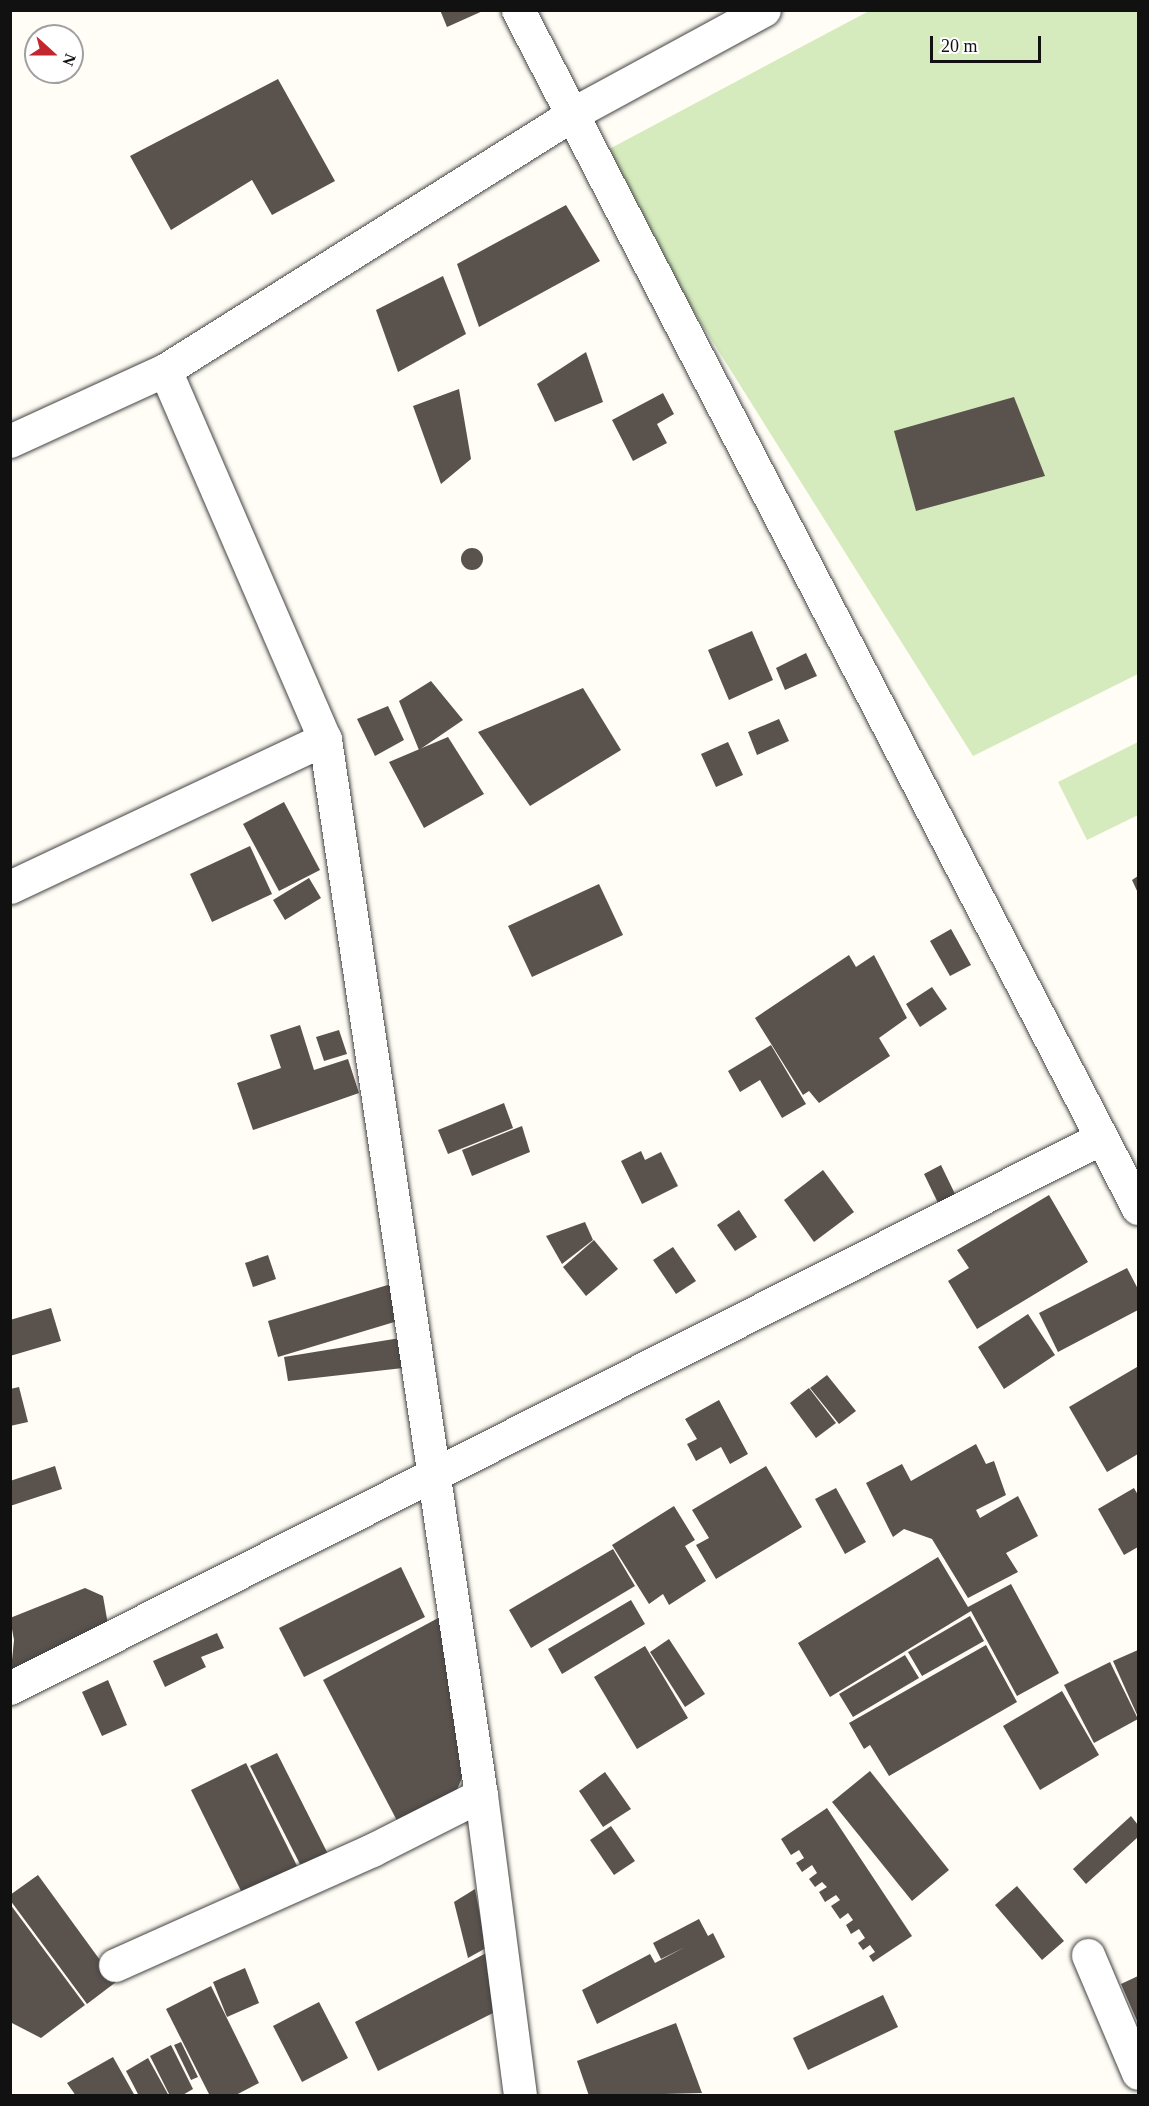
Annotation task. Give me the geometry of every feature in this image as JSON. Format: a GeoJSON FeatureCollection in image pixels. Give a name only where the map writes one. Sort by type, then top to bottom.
{"type":"FeatureCollection","features":[{"type":"Feature","properties":{"kind":"street"},"geometry":{"type":"LineString","coordinates":[[518,10],[574,112],[1138,1208]]}},
{"type":"Feature","properties":{"kind":"street"},"geometry":{"type":"LineString","coordinates":[[10,441],[165,370],[574,112],[764,10]]}},
{"type":"Feature","properties":{"kind":"street"},"geometry":{"type":"LineString","coordinates":[[165,370],[325,739],[481,1795],[520,2096]]}},
{"type":"Feature","properties":{"kind":"street"},"geometry":{"type":"LineString","coordinates":[[10,887],[325,739]]}},
{"type":"Feature","properties":{"kind":"street"},"geometry":{"type":"LineString","coordinates":[[10,1688],[1101,1138]]}},
{"type":"Feature","properties":{"kind":"street"},"geometry":{"type":"LineString","coordinates":[[115,1965],[372,1850],[481,1795]]}},
{"type":"Feature","properties":{"kind":"street"},"geometry":{"type":"LineString","coordinates":[[1088,1955],[1138,2073]]}},
{"type":"Feature","properties":{"kind":"green space"},"geometry":{"type":"Polygon","coordinates":[[[869,11],[1138,11],[1138,674],[973,756],[596,156],[869,11]]]}},
{"type":"Feature","properties":{"kind":"green space"},"geometry":{"type":"Polygon","coordinates":[[[1138,742],[1138,815],[1087,840],[1058,782],[1138,742]]]}},
{"type":"Feature","properties":{"kind":"building"},"geometry":{"type":"Polygon","coordinates":[[[440,10],[485,10],[447,27],[440,10]]]}},
{"type":"Feature","properties":{"kind":"building"},"geometry":{"type":"Polygon","coordinates":[[[278,79],[335,181],[272,215],[252,180],[171,230],[130,156],[278,79]]]}},
{"type":"Feature","properties":{"kind":"building"},"geometry":{"type":"Polygon","coordinates":[[[566,205],[600,261],[479,327],[457,264],[566,205]]]}},
{"type":"Feature","properties":{"kind":"building"},"geometry":{"type":"Polygon","coordinates":[[[443,276],[466,334],[398,372],[376,310],[443,276]]]}},
{"type":"Feature","properties":{"kind":"building"},"geometry":{"type":"Polygon","coordinates":[[[586,352],[603,402],[555,422],[537,384],[586,352]]]}},
{"type":"Feature","properties":{"kind":"building"},"geometry":{"type":"Polygon","coordinates":[[[459,389],[471,459],[441,484],[413,406],[459,389]]]}},
{"type":"Feature","properties":{"kind":"building"},"geometry":{"type":"Polygon","coordinates":[[[663,393],[674,414],[657,424],[667,443],[633,461],[612,420],[663,393]]]}},
{"type":"Feature","properties":{"kind":"building"},"geometry":{"type":"Polygon","coordinates":[[[1014,397],[1045,476],[916,511],[894,431],[1014,397]]]}},
{"type":"Feature","properties":{"kind":"building"},"geometry":{"type":"Polygon","coordinates":[[[472,548],[480,551],[483,559],[480,567],[472,570],[464,567],[461,559],[464,551],[472,548]]]}},
{"type":"Feature","properties":{"kind":"building"},"geometry":{"type":"Polygon","coordinates":[[[752,631],[773,680],[729,700],[708,650],[752,631]]]}},
{"type":"Feature","properties":{"kind":"building"},"geometry":{"type":"Polygon","coordinates":[[[806,653],[817,676],[785,690],[776,668],[806,653]]]}},
{"type":"Feature","properties":{"kind":"building"},"geometry":{"type":"Polygon","coordinates":[[[431,681],[463,720],[419,750],[399,701],[431,681]]]}},
{"type":"Feature","properties":{"kind":"building"},"geometry":{"type":"Polygon","coordinates":[[[583,688],[621,750],[530,806],[478,732],[583,688]]]}},
{"type":"Feature","properties":{"kind":"building"},"geometry":{"type":"Polygon","coordinates":[[[388,706],[404,740],[375,756],[357,719],[388,706]]]}},
{"type":"Feature","properties":{"kind":"building"},"geometry":{"type":"Polygon","coordinates":[[[779,719],[789,741],[757,755],[748,732],[779,719]]]}},
{"type":"Feature","properties":{"kind":"building"},"geometry":{"type":"Polygon","coordinates":[[[448,737],[484,794],[424,828],[389,762],[448,737]]]}},
{"type":"Feature","properties":{"kind":"building"},"geometry":{"type":"Polygon","coordinates":[[[728,742],[743,775],[716,787],[701,754],[728,742]]]}},
{"type":"Feature","properties":{"kind":"building"},"geometry":{"type":"Polygon","coordinates":[[[284,802],[320,870],[279,891],[243,824],[284,802]]]}},
{"type":"Feature","properties":{"kind":"building"},"geometry":{"type":"Polygon","coordinates":[[[250,846],[272,894],[212,922],[190,874],[250,846]]]}},
{"type":"Feature","properties":{"kind":"building"},"geometry":{"type":"Polygon","coordinates":[[[1138,876],[1138,893],[1132,880],[1138,876]]]}},
{"type":"Feature","properties":{"kind":"building"},"geometry":{"type":"Polygon","coordinates":[[[309,878],[321,898],[285,920],[273,900],[309,878]]]}},
{"type":"Feature","properties":{"kind":"building"},"geometry":{"type":"Polygon","coordinates":[[[599,884],[623,935],[532,977],[508,926],[599,884]]]}},
{"type":"Feature","properties":{"kind":"building"},"geometry":{"type":"Polygon","coordinates":[[[951,929],[971,965],[950,976],[930,941],[951,929]]]}},
{"type":"Feature","properties":{"kind":"building"},"geometry":{"type":"Polygon","coordinates":[[[849,955],[856,967],[874,955],[907,1018],[879,1038],[890,1056],[819,1103],[809,1091],[803,1095],[755,1018],[849,955]]]}},
{"type":"Feature","properties":{"kind":"building"},"geometry":{"type":"Polygon","coordinates":[[[932,987],[947,1009],[920,1027],[906,1004],[932,987]]]}},
{"type":"Feature","properties":{"kind":"building"},"geometry":{"type":"Polygon","coordinates":[[[300,1025],[314,1070],[348,1059],[359,1093],[253,1130],[237,1083],[281,1068],[270,1035],[300,1025]]]}},
{"type":"Feature","properties":{"kind":"building"},"geometry":{"type":"Polygon","coordinates":[[[339,1030],[347,1054],[324,1061],[316,1037],[339,1030]]]}},
{"type":"Feature","properties":{"kind":"building"},"geometry":{"type":"Polygon","coordinates":[[[771,1045],[806,1104],[782,1118],[760,1080],[740,1092],[728,1071],[771,1045]]]}},
{"type":"Feature","properties":{"kind":"building"},"geometry":{"type":"Polygon","coordinates":[[[504,1103],[513,1128],[448,1154],[438,1130],[504,1103]]]}},
{"type":"Feature","properties":{"kind":"building"},"geometry":{"type":"Polygon","coordinates":[[[522,1126],[530,1152],[472,1176],[462,1150],[522,1126]]]}},
{"type":"Feature","properties":{"kind":"building"},"geometry":{"type":"Polygon","coordinates":[[[641,1151],[645,1160],[661,1152],[678,1186],[642,1204],[621,1161],[641,1151]]]}},
{"type":"Feature","properties":{"kind":"building"},"geometry":{"type":"Polygon","coordinates":[[[941,1165],[956,1196],[939,1205],[924,1174],[941,1165]]]}},
{"type":"Feature","properties":{"kind":"building"},"geometry":{"type":"Polygon","coordinates":[[[823,1170],[854,1212],[814,1242],[784,1200],[823,1170]]]}},
{"type":"Feature","properties":{"kind":"building"},"geometry":{"type":"Polygon","coordinates":[[[1049,1195],[1088,1262],[977,1329],[948,1281],[969,1268],[957,1250],[1049,1195]]]}},
{"type":"Feature","properties":{"kind":"building"},"geometry":{"type":"Polygon","coordinates":[[[739,1210],[757,1237],[735,1251],[717,1225],[739,1210]]]}},
{"type":"Feature","properties":{"kind":"building"},"geometry":{"type":"Polygon","coordinates":[[[585,1222],[593,1240],[562,1264],[546,1236],[585,1222]]]}},
{"type":"Feature","properties":{"kind":"building"},"geometry":{"type":"Polygon","coordinates":[[[594,1240],[618,1269],[586,1296],[563,1267],[594,1240]]]}},
{"type":"Feature","properties":{"kind":"building"},"geometry":{"type":"Polygon","coordinates":[[[673,1247],[696,1281],[676,1294],[653,1260],[673,1247]]]}},
{"type":"Feature","properties":{"kind":"building"},"geometry":{"type":"Polygon","coordinates":[[[268,1255],[276,1279],[253,1287],[245,1263],[268,1255]]]}},
{"type":"Feature","properties":{"kind":"building"},"geometry":{"type":"Polygon","coordinates":[[[1127,1268],[1138,1289],[1138,1310],[1058,1352],[1039,1313],[1127,1268]]]}},
{"type":"Feature","properties":{"kind":"building"},"geometry":{"type":"Polygon","coordinates":[[[391,1284],[401,1320],[278,1357],[268,1321],[391,1284]]]}},
{"type":"Feature","properties":{"kind":"building"},"geometry":{"type":"Polygon","coordinates":[[[51,1308],[61,1341],[10,1356],[10,1320],[51,1308]]]}},
{"type":"Feature","properties":{"kind":"building"},"geometry":{"type":"Polygon","coordinates":[[[1028,1314],[1055,1355],[1004,1389],[978,1347],[1028,1314]]]}},
{"type":"Feature","properties":{"kind":"building"},"geometry":{"type":"Polygon","coordinates":[[[400,1338],[403,1368],[288,1381],[284,1357],[400,1338]]]}},
{"type":"Feature","properties":{"kind":"building"},"geometry":{"type":"Polygon","coordinates":[[[1137,1367],[1138,1454],[1107,1472],[1069,1407],[1137,1367]]]}},
{"type":"Feature","properties":{"kind":"building"},"geometry":{"type":"Polygon","coordinates":[[[827,1375],[856,1411],[839,1424],[810,1388],[827,1375]]]}},
{"type":"Feature","properties":{"kind":"building"},"geometry":{"type":"Polygon","coordinates":[[[19,1387],[28,1422],[10,1426],[10,1389],[19,1387]]]}},
{"type":"Feature","properties":{"kind":"building"},"geometry":{"type":"Polygon","coordinates":[[[809,1388],[836,1423],[816,1438],[790,1403],[809,1388]]]}},
{"type":"Feature","properties":{"kind":"building"},"geometry":{"type":"Polygon","coordinates":[[[719,1400],[748,1454],[730,1464],[721,1447],[696,1461],[687,1444],[697,1439],[685,1419],[719,1400]]]}},
{"type":"Feature","properties":{"kind":"building"},"geometry":{"type":"Polygon","coordinates":[[[976,1444],[986,1464],[994,1461],[1006,1495],[976,1510],[980,1518],[1018,1496],[1038,1536],[1006,1553],[1018,1572],[968,1598],[932,1539],[904,1529],[893,1537],[866,1483],[902,1464],[911,1481],[976,1444]]]}},
{"type":"Feature","properties":{"kind":"building"},"geometry":{"type":"Polygon","coordinates":[[[55,1466],[62,1489],[10,1506],[10,1481],[55,1466]]]}},
{"type":"Feature","properties":{"kind":"building"},"geometry":{"type":"Polygon","coordinates":[[[766,1466],[802,1527],[716,1579],[696,1545],[709,1538],[692,1510],[766,1466]]]}},
{"type":"Feature","properties":{"kind":"building"},"geometry":{"type":"Polygon","coordinates":[[[836,1488],[866,1542],[845,1554],[815,1499],[836,1488]]]}},
{"type":"Feature","properties":{"kind":"building"},"geometry":{"type":"Polygon","coordinates":[[[1134,1488],[1138,1495],[1138,1547],[1124,1555],[1098,1509],[1134,1488]]]}},
{"type":"Feature","properties":{"kind":"building"},"geometry":{"type":"Polygon","coordinates":[[[674,1506],[695,1540],[685,1546],[706,1581],[669,1605],[663,1594],[649,1604],[612,1545],[674,1506]]]}},
{"type":"Feature","properties":{"kind":"building"},"geometry":{"type":"Polygon","coordinates":[[[613,1549],[635,1586],[531,1648],[509,1610],[613,1549]]]}},
{"type":"Feature","properties":{"kind":"building"},"geometry":{"type":"Polygon","coordinates":[[[938,1557],[968,1607],[1011,1584],[1059,1673],[1017,1696],[971,1611],[830,1697],[798,1643],[938,1557]]]}},
{"type":"Feature","properties":{"kind":"building"},"geometry":{"type":"Polygon","coordinates":[[[401,1567],[425,1617],[304,1677],[279,1628],[401,1567]]]}},
{"type":"Feature","properties":{"kind":"building"},"geometry":{"type":"Polygon","coordinates":[[[85,1588],[103,1596],[110,1636],[10,1680],[14,1640],[10,1618],[85,1588]]]}},
{"type":"Feature","properties":{"kind":"building"},"geometry":{"type":"Polygon","coordinates":[[[631,1600],[645,1624],[562,1674],[548,1649],[631,1600]]]}},
{"type":"Feature","properties":{"kind":"building"},"geometry":{"type":"Polygon","coordinates":[[[970,1616],[984,1641],[922,1676],[908,1652],[970,1616]]]}},
{"type":"Feature","properties":{"kind":"building"},"geometry":{"type":"Polygon","coordinates":[[[440,1617],[464,1773],[451,1804],[403,1832],[323,1680],[440,1617]]]}},
{"type":"Feature","properties":{"kind":"building"},"geometry":{"type":"Polygon","coordinates":[[[217,1633],[224,1648],[201,1657],[206,1667],[165,1687],[153,1661],[217,1633]]]}},
{"type":"Feature","properties":{"kind":"building"},"geometry":{"type":"Polygon","coordinates":[[[669,1639],[705,1694],[685,1707],[650,1652],[669,1639]]]}},
{"type":"Feature","properties":{"kind":"building"},"geometry":{"type":"Polygon","coordinates":[[[986,1645],[1017,1702],[889,1776],[870,1745],[864,1749],[849,1723],[986,1645]]]}},
{"type":"Feature","properties":{"kind":"building"},"geometry":{"type":"Polygon","coordinates":[[[645,1646],[688,1718],[637,1749],[594,1677],[645,1646]]]}},
{"type":"Feature","properties":{"kind":"building"},"geometry":{"type":"Polygon","coordinates":[[[1138,1650],[1138,1717],[1113,1661],[1138,1650]]]}},
{"type":"Feature","properties":{"kind":"building"},"geometry":{"type":"Polygon","coordinates":[[[905,1655],[919,1678],[853,1717],[839,1694],[905,1655]]]}},
{"type":"Feature","properties":{"kind":"building"},"geometry":{"type":"Polygon","coordinates":[[[1110,1662],[1138,1719],[1094,1743],[1064,1685],[1110,1662]]]}},
{"type":"Feature","properties":{"kind":"building"},"geometry":{"type":"Polygon","coordinates":[[[108,1680],[127,1725],[102,1736],[82,1692],[108,1680]]]}},
{"type":"Feature","properties":{"kind":"building"},"geometry":{"type":"Polygon","coordinates":[[[1062,1691],[1099,1755],[1040,1790],[1003,1726],[1062,1691]]]}},
{"type":"Feature","properties":{"kind":"building"},"geometry":{"type":"Polygon","coordinates":[[[277,1753],[328,1854],[302,1868],[250,1766],[277,1753]]]}},
{"type":"Feature","properties":{"kind":"building"},"geometry":{"type":"Polygon","coordinates":[[[246,1763],[299,1870],[244,1897],[191,1790],[246,1763]]]}},
{"type":"Feature","properties":{"kind":"building"},"geometry":{"type":"Polygon","coordinates":[[[870,1771],[949,1870],[912,1901],[832,1802],[870,1771]]]}},
{"type":"Feature","properties":{"kind":"building"},"geometry":{"type":"Polygon","coordinates":[[[605,1772],[631,1809],[603,1827],[579,1791],[605,1772]]]}},
{"type":"Feature","properties":{"kind":"building"},"geometry":{"type":"Polygon","coordinates":[[[827,1808],[912,1936],[873,1962],[869,1956],[875,1952],[870,1945],[863,1950],[858,1943],[865,1938],[859,1929],[851,1934],[846,1925],[853,1920],[848,1913],[840,1919],[831,1906],[840,1900],[836,1895],[825,1902],[819,1892],[827,1887],[822,1882],[815,1887],[809,1879],[817,1873],[812,1865],[802,1872],[796,1863],[804,1858],[799,1850],[791,1855],[781,1839],[827,1808]]]}},
{"type":"Feature","properties":{"kind":"building"},"geometry":{"type":"Polygon","coordinates":[[[1131,1816],[1138,1825],[1138,1837],[1086,1884],[1073,1869],[1131,1816]]]}},
{"type":"Feature","properties":{"kind":"building"},"geometry":{"type":"Polygon","coordinates":[[[611,1826],[635,1861],[614,1875],[590,1840],[611,1826]]]}},
{"type":"Feature","properties":{"kind":"building"},"geometry":{"type":"Polygon","coordinates":[[[38,1875],[116,1982],[87,2004],[10,1900],[10,1895],[38,1875]]]}},
{"type":"Feature","properties":{"kind":"building"},"geometry":{"type":"Polygon","coordinates":[[[1017,1886],[1064,1941],[1042,1960],[995,1905],[1017,1886]]]}},
{"type":"Feature","properties":{"kind":"building"},"geometry":{"type":"Polygon","coordinates":[[[475,1889],[486,1948],[468,1958],[454,1902],[475,1889]]]}},
{"type":"Feature","properties":{"kind":"building"},"geometry":{"type":"Polygon","coordinates":[[[10,1904],[85,2005],[41,2038],[10,2022],[10,1904]]]}},
{"type":"Feature","properties":{"kind":"building"},"geometry":{"type":"Polygon","coordinates":[[[699,1919],[708,1936],[713,1933],[725,1957],[597,2024],[582,1990],[650,1954],[655,1963],[685,1947],[661,1959],[653,1943],[699,1919]]]}},
{"type":"Feature","properties":{"kind":"building"},"geometry":{"type":"Polygon","coordinates":[[[492,1950],[495,2012],[378,2071],[355,2022],[492,1950]]]}},
{"type":"Feature","properties":{"kind":"building"},"geometry":{"type":"Polygon","coordinates":[[[245,1968],[259,2003],[227,2017],[213,1982],[245,1968]]]}},
{"type":"Feature","properties":{"kind":"building"},"geometry":{"type":"Polygon","coordinates":[[[1138,1976],[1138,2023],[1121,1984],[1138,1976]]]}},
{"type":"Feature","properties":{"kind":"building"},"geometry":{"type":"Polygon","coordinates":[[[211,1986],[259,2083],[234,2096],[210,2096],[166,2009],[211,1986]]]}},
{"type":"Feature","properties":{"kind":"building"},"geometry":{"type":"Polygon","coordinates":[[[883,1995],[898,2027],[808,2070],[793,2038],[883,1995]]]}},
{"type":"Feature","properties":{"kind":"building"},"geometry":{"type":"Polygon","coordinates":[[[319,2002],[348,2058],[302,2082],[273,2026],[319,2002]]]}},
{"type":"Feature","properties":{"kind":"building"},"geometry":{"type":"Polygon","coordinates":[[[676,2023],[702,2093],[589,2096],[577,2061],[676,2023]]]}},
{"type":"Feature","properties":{"kind":"building"},"geometry":{"type":"Polygon","coordinates":[[[181,2042],[198,2077],[191,2080],[174,2045],[181,2042]]]}},
{"type":"Feature","properties":{"kind":"building"},"geometry":{"type":"Polygon","coordinates":[[[171,2045],[193,2089],[181,2096],[170,2096],[150,2056],[171,2045]]]}},
{"type":"Feature","properties":{"kind":"building"},"geometry":{"type":"Polygon","coordinates":[[[113,2057],[135,2096],[76,2096],[67,2083],[113,2057]]]}},
{"type":"Feature","properties":{"kind":"building"},"geometry":{"type":"Polygon","coordinates":[[[148,2058],[169,2096],[139,2096],[126,2071],[148,2058]]]}}]}
